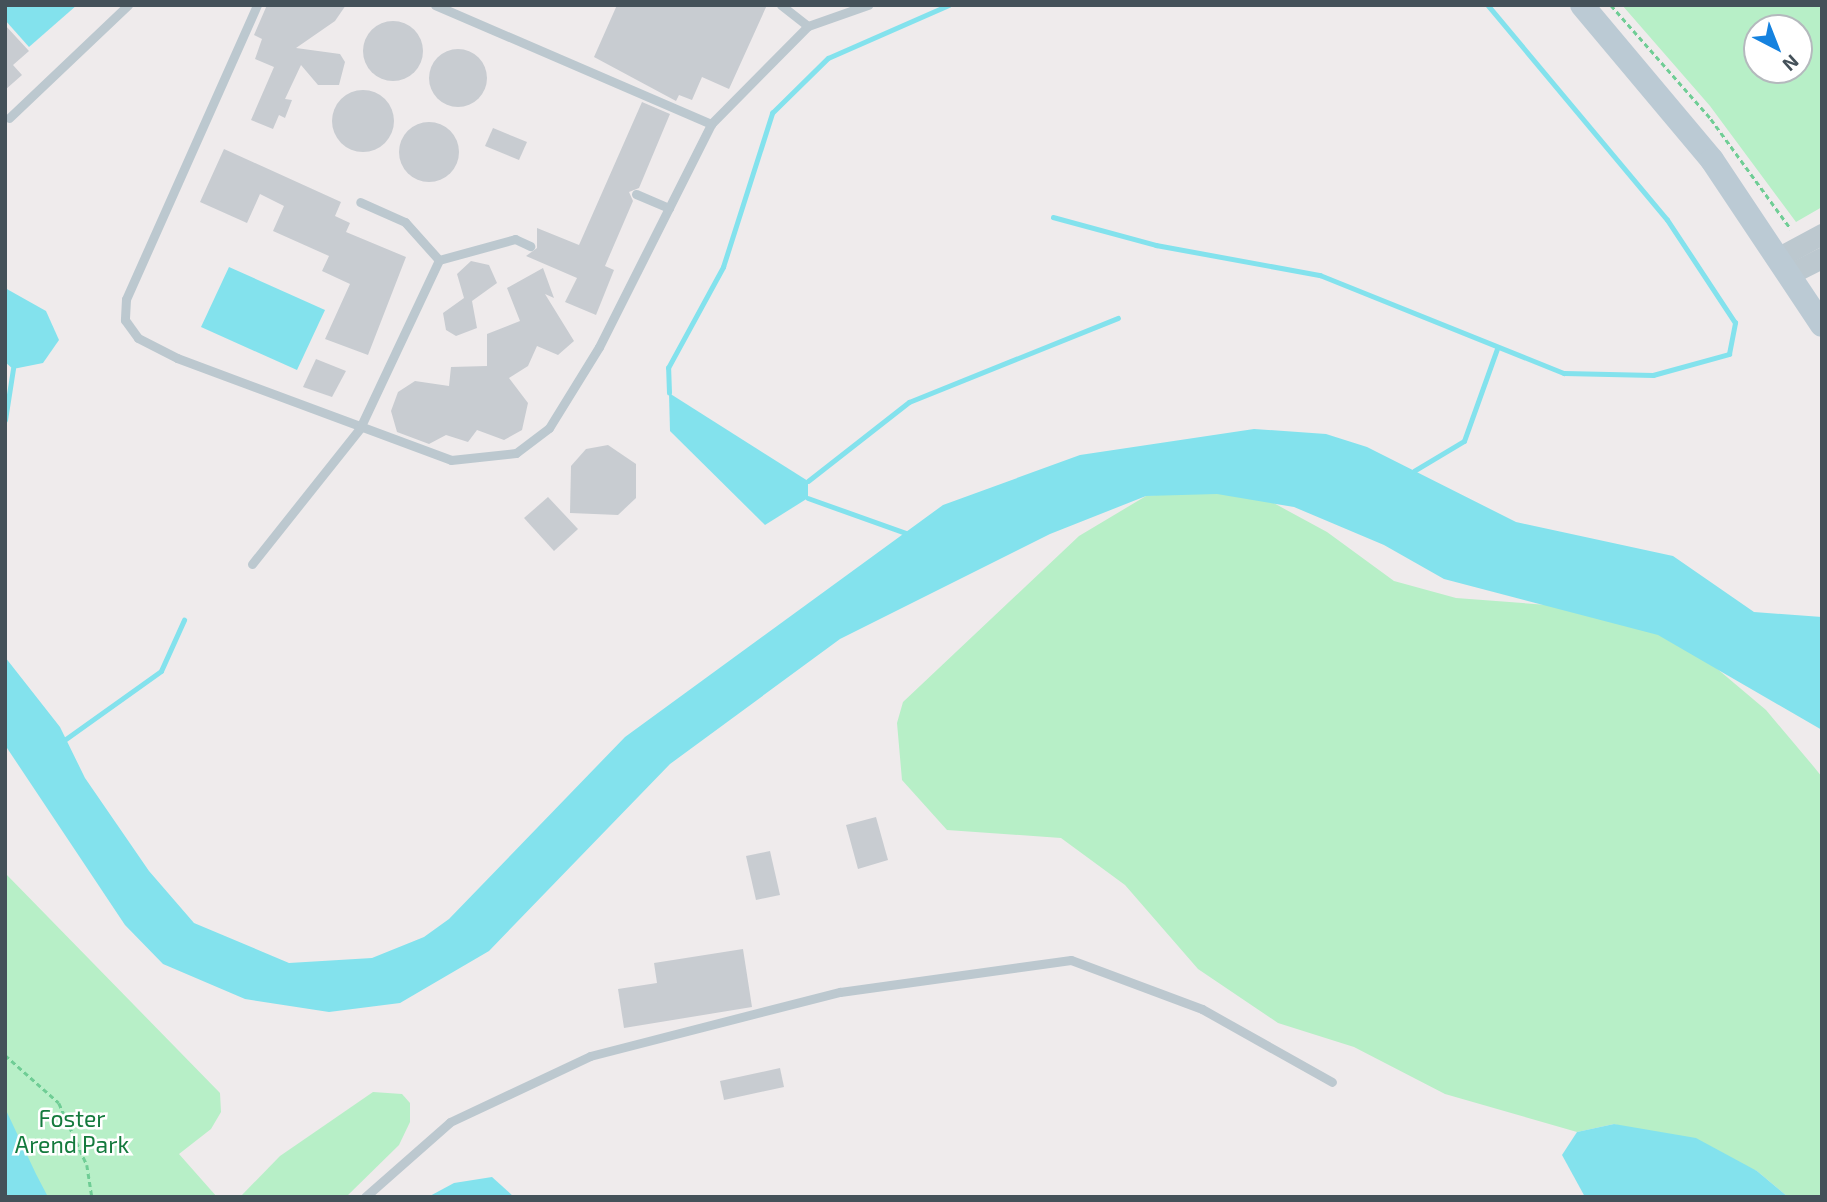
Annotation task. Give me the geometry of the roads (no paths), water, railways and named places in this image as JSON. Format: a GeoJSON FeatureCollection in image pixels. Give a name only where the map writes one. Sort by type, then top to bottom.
{"type":"FeatureCollection","features":[{"type":"Feature","properties":{"kind":"main road"},"geometry":{"type":"LineString","coordinates":[[1581,5],[1712,160],[1786,265],[1822,325]]}},
{"type":"Feature","properties":{"kind":"street"},"geometry":{"type":"LineString","coordinates":[[1786,265],[1822,234]]}},
{"type":"Feature","properties":{"kind":"street"},"geometry":{"type":"LineString","coordinates":[[1786,265],[1822,258]]}},
{"type":"Feature","properties":{"kind":"lane"},"geometry":{"type":"LineString","coordinates":[[9,118],[128,5]]}},
{"type":"Feature","properties":{"kind":"lane"},"geometry":{"type":"LineString","coordinates":[[257,5],[126,299],[125,320],[138,338],[177,358],[450,460],[482,460],[529,446],[549,428],[599,347],[711,124],[808,26],[868,5]]}},
{"type":"Feature","properties":{"kind":"lane"},"geometry":{"type":"LineString","coordinates":[[435,5],[711,124]]}},
{"type":"Feature","properties":{"kind":"lane"},"geometry":{"type":"LineString","coordinates":[[781,5],[808,26]]}},
{"type":"Feature","properties":{"kind":"lane"},"geometry":{"type":"LineString","coordinates":[[636,194],[669,208]]}},
{"type":"Feature","properties":{"kind":"lane"},"geometry":{"type":"LineString","coordinates":[[360,202],[405,222],[439,260]]}},
{"type":"Feature","properties":{"kind":"lane"},"geometry":{"type":"LineString","coordinates":[[252,564],[359,428],[439,260],[515,239],[530,246]]}},
{"type":"Feature","properties":{"kind":"lane"},"geometry":{"type":"LineString","coordinates":[[365,1197],[450,1122],[590,1056],[840,992],[1071,960],[1202,1009],[1332,1082]]}},
{"type":"Feature","properties":{"kind":"water"},"geometry":{"type":"Polygon","coordinates":[[[5,5],[77,5],[29,47],[5,20],[5,5]]]}},
{"type":"Feature","properties":{"kind":"water"},"geometry":{"type":"Polygon","coordinates":[[[229,267],[325,310],[297,370],[201,327],[229,267]]]}},
{"type":"Feature","properties":{"kind":"water"},"geometry":{"type":"Polygon","coordinates":[[[5,288],[46,311],[59,340],[43,363],[13,369],[5,362],[5,288]]]}},
{"type":"Feature","properties":{"kind":"water"},"geometry":{"type":"Polygon","coordinates":[[[669,393],[808,481],[808,498],[765,525],[670,431],[669,393]]]}},
{"type":"Feature","properties":{"kind":"water"},"geometry":{"type":"Polygon","coordinates":[[[1254,429],[1326,434],[1367,447],[1516,522],[1673,556],[1754,612],[1822,617],[1822,730],[1658,635],[1444,579],[1384,545],[1294,507],[1217,494],[1146,496],[1050,534],[840,639],[670,764],[489,951],[400,1003],[329,1012],[245,999],[163,964],[125,925],[5,745],[5,657],[60,727],[85,778],[149,871],[194,923],[289,963],[372,958],[424,937],[449,919],[625,737],[943,505],[1080,455],[1254,429]]]}},
{"type":"Feature","properties":{"kind":"water"},"geometry":{"type":"Polygon","coordinates":[[[5,1108],[36,1174],[48,1197],[5,1197],[5,1108]]]}},
{"type":"Feature","properties":{"kind":"water"},"geometry":{"type":"Polygon","coordinates":[[[1614,1124],[1696,1138],[1757,1171],[1788,1197],[1585,1197],[1562,1155],[1577,1132],[1614,1124]]]}},
{"type":"Feature","properties":{"kind":"water"},"geometry":{"type":"Polygon","coordinates":[[[492,1177],[514,1197],[428,1197],[454,1183],[492,1177]]]}},
{"type":"Feature","properties":{"kind":"waterway"},"geometry":{"type":"LineString","coordinates":[[669,393],[668,368],[723,267],[772,113],[828,58],[949,5]]}},
{"type":"Feature","properties":{"kind":"waterway"},"geometry":{"type":"LineString","coordinates":[[1053,217],[1156,245],[1320,275],[1564,373],[1653,375],[1729,354],[1735,323],[1667,220],[1487,5]]}},
{"type":"Feature","properties":{"kind":"waterway"},"geometry":{"type":"LineString","coordinates":[[808,481],[909,402],[1118,318]]}},
{"type":"Feature","properties":{"kind":"waterway"},"geometry":{"type":"LineString","coordinates":[[1414,471],[1464,441],[1497,349]]}},
{"type":"Feature","properties":{"kind":"waterway"},"geometry":{"type":"LineString","coordinates":[[5,420],[13,369]]}},
{"type":"Feature","properties":{"kind":"waterway"},"geometry":{"type":"LineString","coordinates":[[808,498],[906,533]]}},
{"type":"Feature","properties":{"kind":"waterway"},"geometry":{"type":"LineString","coordinates":[[63,741],[161,671],[184,620]]}},
{"type":"Feature","properties":{"kind":"park label","name":"Foster Arend Park"},"geometry":{"type":"Point","coordinates":[72,1131]}}]}
